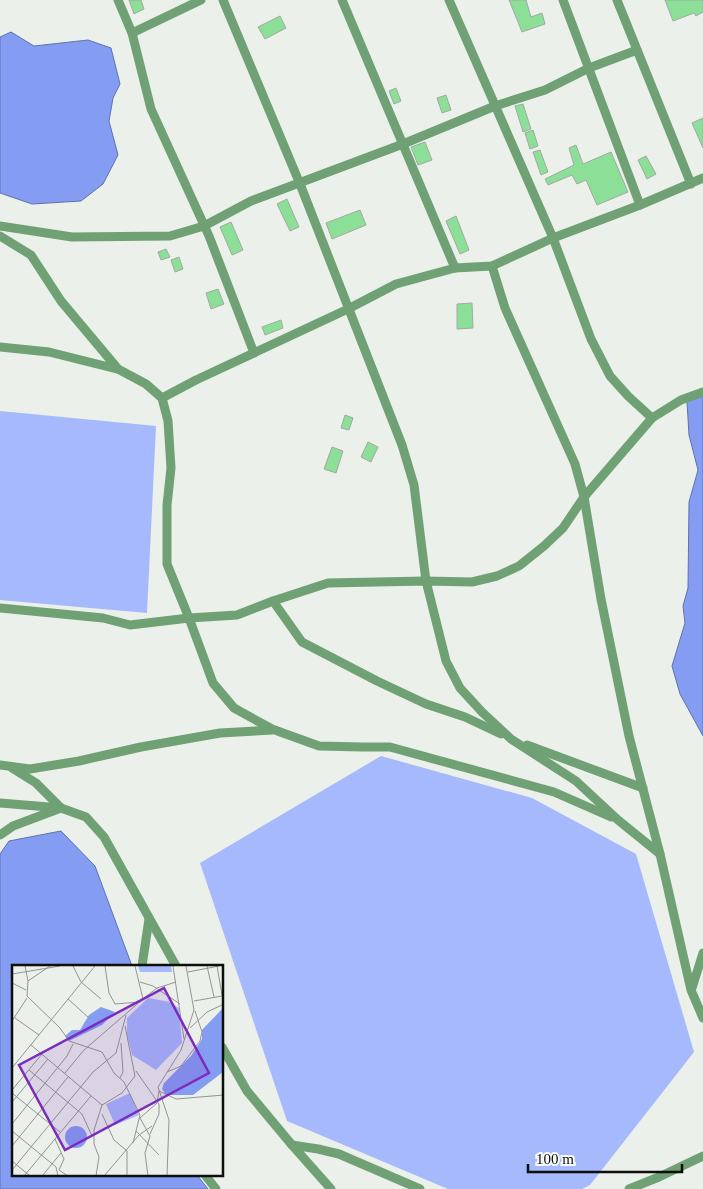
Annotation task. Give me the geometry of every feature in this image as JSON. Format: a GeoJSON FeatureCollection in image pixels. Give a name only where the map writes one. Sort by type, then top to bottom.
{"type":"FeatureCollection","features":[{"type":"Feature","properties":{"kind":"street"},"geometry":{"type":"LineString","coordinates":[[118,0],[132,33],[151,109],[209,236],[254,353]]}},
{"type":"Feature","properties":{"kind":"street"},"geometry":{"type":"LineString","coordinates":[[132,33],[201,0]]}},
{"type":"Feature","properties":{"kind":"street"},"geometry":{"type":"LineString","coordinates":[[223,0],[300,184],[402,446],[414,485],[426,582],[446,661],[460,688],[511,739],[576,782],[618,820],[660,854]]}},
{"type":"Feature","properties":{"kind":"street"},"geometry":{"type":"LineString","coordinates":[[342,0],[455,268]]}},
{"type":"Feature","properties":{"kind":"street"},"geometry":{"type":"LineString","coordinates":[[448,0],[553,238],[591,338],[610,376],[652,418]]}},
{"type":"Feature","properties":{"kind":"street"},"geometry":{"type":"LineString","coordinates":[[563,0],[640,204]]}},
{"type":"Feature","properties":{"kind":"street"},"geometry":{"type":"LineString","coordinates":[[617,0],[691,184]]}},
{"type":"Feature","properties":{"kind":"street"},"geometry":{"type":"LineString","coordinates":[[0,226],[72,237],[170,236],[204,226],[251,201],[403,144],[495,106],[545,90],[588,68],[637,50]]}},
{"type":"Feature","properties":{"kind":"street"},"geometry":{"type":"LineString","coordinates":[[162,398],[396,284],[455,268],[492,266],[553,238],[703,178]]}},
{"type":"Feature","properties":{"kind":"street"},"geometry":{"type":"LineString","coordinates":[[0,236],[31,255],[61,301],[118,369]]}},
{"type":"Feature","properties":{"kind":"street"},"geometry":{"type":"LineString","coordinates":[[492,266],[505,308],[575,464],[584,497],[601,599],[629,736],[660,854],[691,990],[703,1018]]}},
{"type":"Feature","properties":{"kind":"street"},"geometry":{"type":"LineString","coordinates":[[0,347],[49,352],[118,369],[146,384],[162,398],[168,421],[171,468],[167,504],[167,564],[213,683],[234,708],[272,730],[319,746],[390,747],[554,792],[618,820]]}},
{"type":"Feature","properties":{"kind":"street"},"geometry":{"type":"LineString","coordinates":[[0,608],[103,618],[130,625],[237,615],[328,583],[472,582],[497,576],[519,566],[563,528],[584,497],[652,418],[682,400],[703,392]]}},
{"type":"Feature","properties":{"kind":"street"},"geometry":{"type":"LineString","coordinates":[[273,601],[302,642],[377,681],[426,704],[465,717],[511,739],[643,788]]}},
{"type":"Feature","properties":{"kind":"street"},"geometry":{"type":"LineString","coordinates":[[0,765],[30,768],[80,761],[141,747],[220,733],[272,730]]}},
{"type":"Feature","properties":{"kind":"street"},"geometry":{"type":"LineString","coordinates":[[0,760],[36,783],[61,808]]}},
{"type":"Feature","properties":{"kind":"street"},"geometry":{"type":"LineString","coordinates":[[0,803],[61,808],[86,817],[104,837],[175,965]]}},
{"type":"Feature","properties":{"kind":"street"},"geometry":{"type":"LineString","coordinates":[[0,835],[12,826],[61,808]]}},
{"type":"Feature","properties":{"kind":"street"},"geometry":{"type":"LineString","coordinates":[[142,965],[149,919]]}},
{"type":"Feature","properties":{"kind":"street"},"geometry":{"type":"LineString","coordinates":[[691,990],[703,952]]}},
{"type":"Feature","properties":{"kind":"street"},"geometry":{"type":"LineString","coordinates":[[224,1050],[247,1090],[331,1189]]}},
{"type":"Feature","properties":{"kind":"street"},"geometry":{"type":"LineString","coordinates":[[292,1145],[339,1154],[420,1189]]}},
{"type":"Feature","properties":{"kind":"street"},"geometry":{"type":"LineString","coordinates":[[629,1189],[660,1177],[703,1156]]}},
{"type":"Feature","properties":{"kind":"street"},"geometry":{"type":"LineString","coordinates":[[206,1176],[216,1189]]}},
{"type":"Feature","properties":{"kind":"shaded area"},"geometry":{"type":"Polygon","coordinates":[[[11,32],[34,46],[88,40],[111,48],[120,84],[113,98],[109,121],[118,155],[103,184],[81,201],[32,204],[0,193],[0,37],[11,32]]]}},
{"type":"Feature","properties":{"kind":"shaded area"},"geometry":{"type":"Polygon","coordinates":[[[703,396],[703,736],[680,694],[672,666],[685,623],[683,606],[688,588],[689,502],[698,470],[689,435],[687,402],[703,396]]]}},
{"type":"Feature","properties":{"kind":"shaded area"},"geometry":{"type":"Polygon","coordinates":[[[0,411],[156,426],[147,613],[0,600],[0,411]]]}},
{"type":"Feature","properties":{"kind":"shaded area"},"geometry":{"type":"Polygon","coordinates":[[[381,756],[532,798],[636,854],[694,1052],[590,1185],[582,1189],[448,1189],[287,1121],[200,863],[381,756]]]}},
{"type":"Feature","properties":{"kind":"shaded area"},"geometry":{"type":"Polygon","coordinates":[[[61,831],[95,866],[132,965],[12,965],[12,1176],[198,1176],[208,1189],[0,1189],[0,854],[9,841],[61,831]]]}},
{"type":"Feature","properties":{"kind":"building"},"geometry":{"type":"Polygon","coordinates":[[[129,0],[141,0],[144,9],[134,14],[129,0]]]}},
{"type":"Feature","properties":{"kind":"building"},"geometry":{"type":"Polygon","coordinates":[[[509,0],[526,0],[531,17],[542,13],[545,24],[522,32],[509,0]]]}},
{"type":"Feature","properties":{"kind":"building"},"geometry":{"type":"Polygon","coordinates":[[[665,0],[703,0],[703,12],[696,16],[694,13],[673,21],[665,0]]]}},
{"type":"Feature","properties":{"kind":"building"},"geometry":{"type":"Polygon","coordinates":[[[280,16],[286,28],[265,39],[258,27],[280,16]]]}},
{"type":"Feature","properties":{"kind":"building"},"geometry":{"type":"Polygon","coordinates":[[[396,88],[401,101],[394,104],[389,91],[396,88]]]}},
{"type":"Feature","properties":{"kind":"building"},"geometry":{"type":"Polygon","coordinates":[[[446,95],[451,110],[442,113],[437,98],[446,95]]]}},
{"type":"Feature","properties":{"kind":"building"},"geometry":{"type":"Polygon","coordinates":[[[523,104],[531,129],[523,132],[515,106],[523,104]]]}},
{"type":"Feature","properties":{"kind":"building"},"geometry":{"type":"Polygon","coordinates":[[[703,118],[703,148],[692,123],[703,118]]]}},
{"type":"Feature","properties":{"kind":"building"},"geometry":{"type":"Polygon","coordinates":[[[533,130],[538,146],[530,149],[525,133],[533,130]]]}},
{"type":"Feature","properties":{"kind":"building"},"geometry":{"type":"Polygon","coordinates":[[[425,142],[432,160],[418,165],[411,147],[425,142]]]}},
{"type":"Feature","properties":{"kind":"building"},"geometry":{"type":"Polygon","coordinates":[[[576,145],[583,164],[611,152],[628,192],[597,205],[586,180],[577,184],[572,175],[548,185],[545,179],[574,165],[569,148],[576,145]]]}},
{"type":"Feature","properties":{"kind":"building"},"geometry":{"type":"Polygon","coordinates":[[[540,150],[548,172],[541,175],[533,152],[540,150]]]}},
{"type":"Feature","properties":{"kind":"building"},"geometry":{"type":"Polygon","coordinates":[[[646,156],[656,174],[647,179],[638,160],[646,156]]]}},
{"type":"Feature","properties":{"kind":"building"},"geometry":{"type":"Polygon","coordinates":[[[287,199],[299,227],[290,231],[277,204],[287,199]]]}},
{"type":"Feature","properties":{"kind":"building"},"geometry":{"type":"Polygon","coordinates":[[[360,210],[366,225],[332,239],[326,223],[360,210]]]}},
{"type":"Feature","properties":{"kind":"building"},"geometry":{"type":"Polygon","coordinates":[[[456,216],[469,250],[460,254],[446,221],[456,216]]]}},
{"type":"Feature","properties":{"kind":"building"},"geometry":{"type":"Polygon","coordinates":[[[231,222],[243,250],[232,255],[220,227],[231,222]]]}},
{"type":"Feature","properties":{"kind":"building"},"geometry":{"type":"Polygon","coordinates":[[[166,249],[170,257],[161,260],[158,252],[166,249]]]}},
{"type":"Feature","properties":{"kind":"building"},"geometry":{"type":"Polygon","coordinates":[[[179,257],[183,269],[175,272],[171,260],[179,257]]]}},
{"type":"Feature","properties":{"kind":"building"},"geometry":{"type":"Polygon","coordinates":[[[218,289],[224,304],[211,309],[206,293],[218,289]]]}},
{"type":"Feature","properties":{"kind":"building"},"geometry":{"type":"Polygon","coordinates":[[[472,303],[473,328],[457,329],[457,304],[472,303]]]}},
{"type":"Feature","properties":{"kind":"building"},"geometry":{"type":"Polygon","coordinates":[[[281,320],[283,328],[265,335],[262,327],[281,320]]]}},
{"type":"Feature","properties":{"kind":"building"},"geometry":{"type":"Polygon","coordinates":[[[345,415],[353,418],[349,430],[341,428],[345,415]]]}},
{"type":"Feature","properties":{"kind":"building"},"geometry":{"type":"Polygon","coordinates":[[[368,442],[378,447],[371,462],[361,457],[368,442]]]}},
{"type":"Feature","properties":{"kind":"building"},"geometry":{"type":"Polygon","coordinates":[[[332,447],[343,451],[336,473],[324,469],[332,447]]]}}]}
